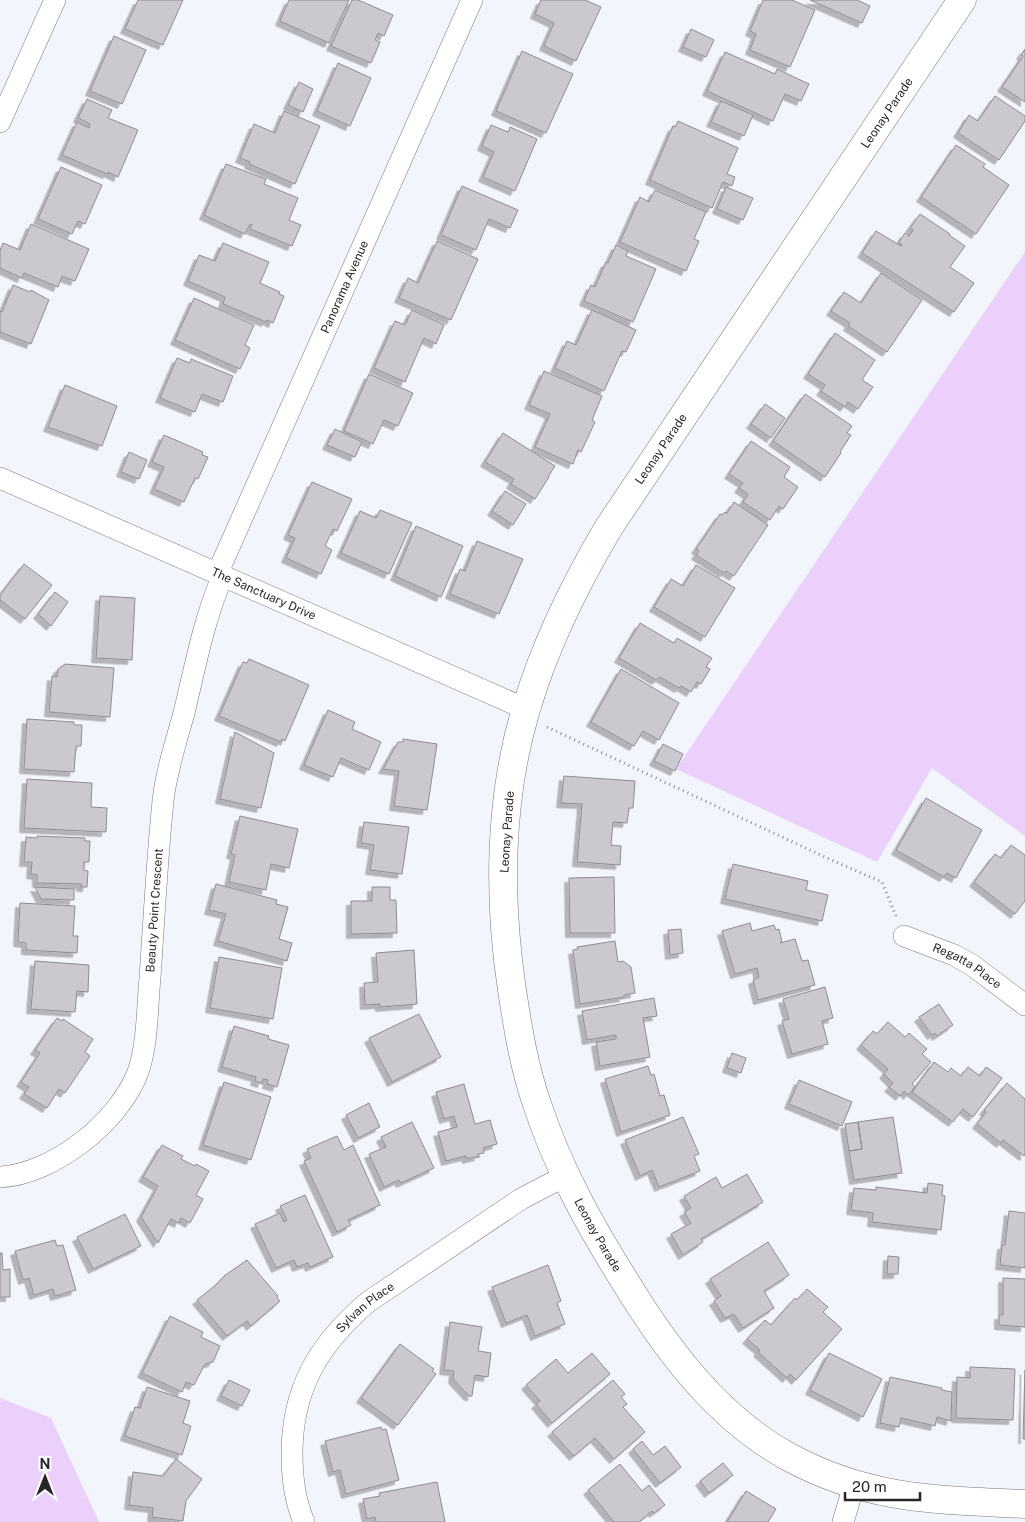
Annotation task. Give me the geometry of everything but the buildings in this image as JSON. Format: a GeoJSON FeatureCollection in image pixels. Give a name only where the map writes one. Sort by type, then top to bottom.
{"type":"FeatureCollection","features":[{"type":"Feature","properties":{"kind":"street"},"geometry":{"type":"LineString","coordinates":[[0,122],[55,0]]}},
{"type":"Feature","properties":{"kind":"street","name":"Panorama Avenue"},"geometry":{"type":"LineString","coordinates":[[220,574],[472,0]]}},
{"type":"Feature","properties":{"kind":"street","name":"Leonay Parade"},"geometry":{"type":"LineString","coordinates":[[962,0],[609,527],[571,595],[526,709],[513,765],[506,818],[503,903],[510,972],[520,1040],[536,1104],[565,1176],[600,1241],[638,1302],[694,1379],[736,1420],[779,1451],[824,1474],[881,1492],[926,1499],[1025,1504]]}},
{"type":"Feature","properties":{"kind":"street","name":"The Sanctuary Drive"},"geometry":{"type":"LineString","coordinates":[[0,478],[526,709]]}},
{"type":"Feature","properties":{"kind":"street","name":"Beauty Point Crescent"},"geometry":{"type":"LineString","coordinates":[[0,1177],[31,1170],[49,1163],[82,1143],[97,1130],[114,1110],[138,1072],[147,1018],[165,786],[220,574]]}},
{"type":"Feature","properties":{"kind":"street","name":"Regatta Place"},"geometry":{"type":"LineString","coordinates":[[904,936],[954,955],[972,965],[1025,1005]]}},
{"type":"Feature","properties":{"kind":"street","name":"Sylvan Place"},"geometry":{"type":"LineString","coordinates":[[304,1522],[297,1500],[292,1464],[294,1423],[303,1384],[328,1342],[368,1302],[520,1199],[565,1176]]}},
{"type":"Feature","properties":{"kind":"street"},"geometry":{"type":"LineString","coordinates":[[842,1522],[854,1485]]}},
{"type":"Feature","properties":{"kind":"path"},"geometry":{"type":"LineString","coordinates":[[526,709],[551,730],[882,882],[904,936]]}},
{"type":"Feature","properties":{"kind":"shaded area"},"geometry":{"type":"Polygon","coordinates":[[[1025,252],[1025,836],[932,768],[877,862],[676,769],[1025,252]]]}},
{"type":"Feature","properties":{"kind":"shaded area"},"geometry":{"type":"Polygon","coordinates":[[[0,1398],[51,1418],[99,1522],[0,1522],[0,1398]]]}}]}
